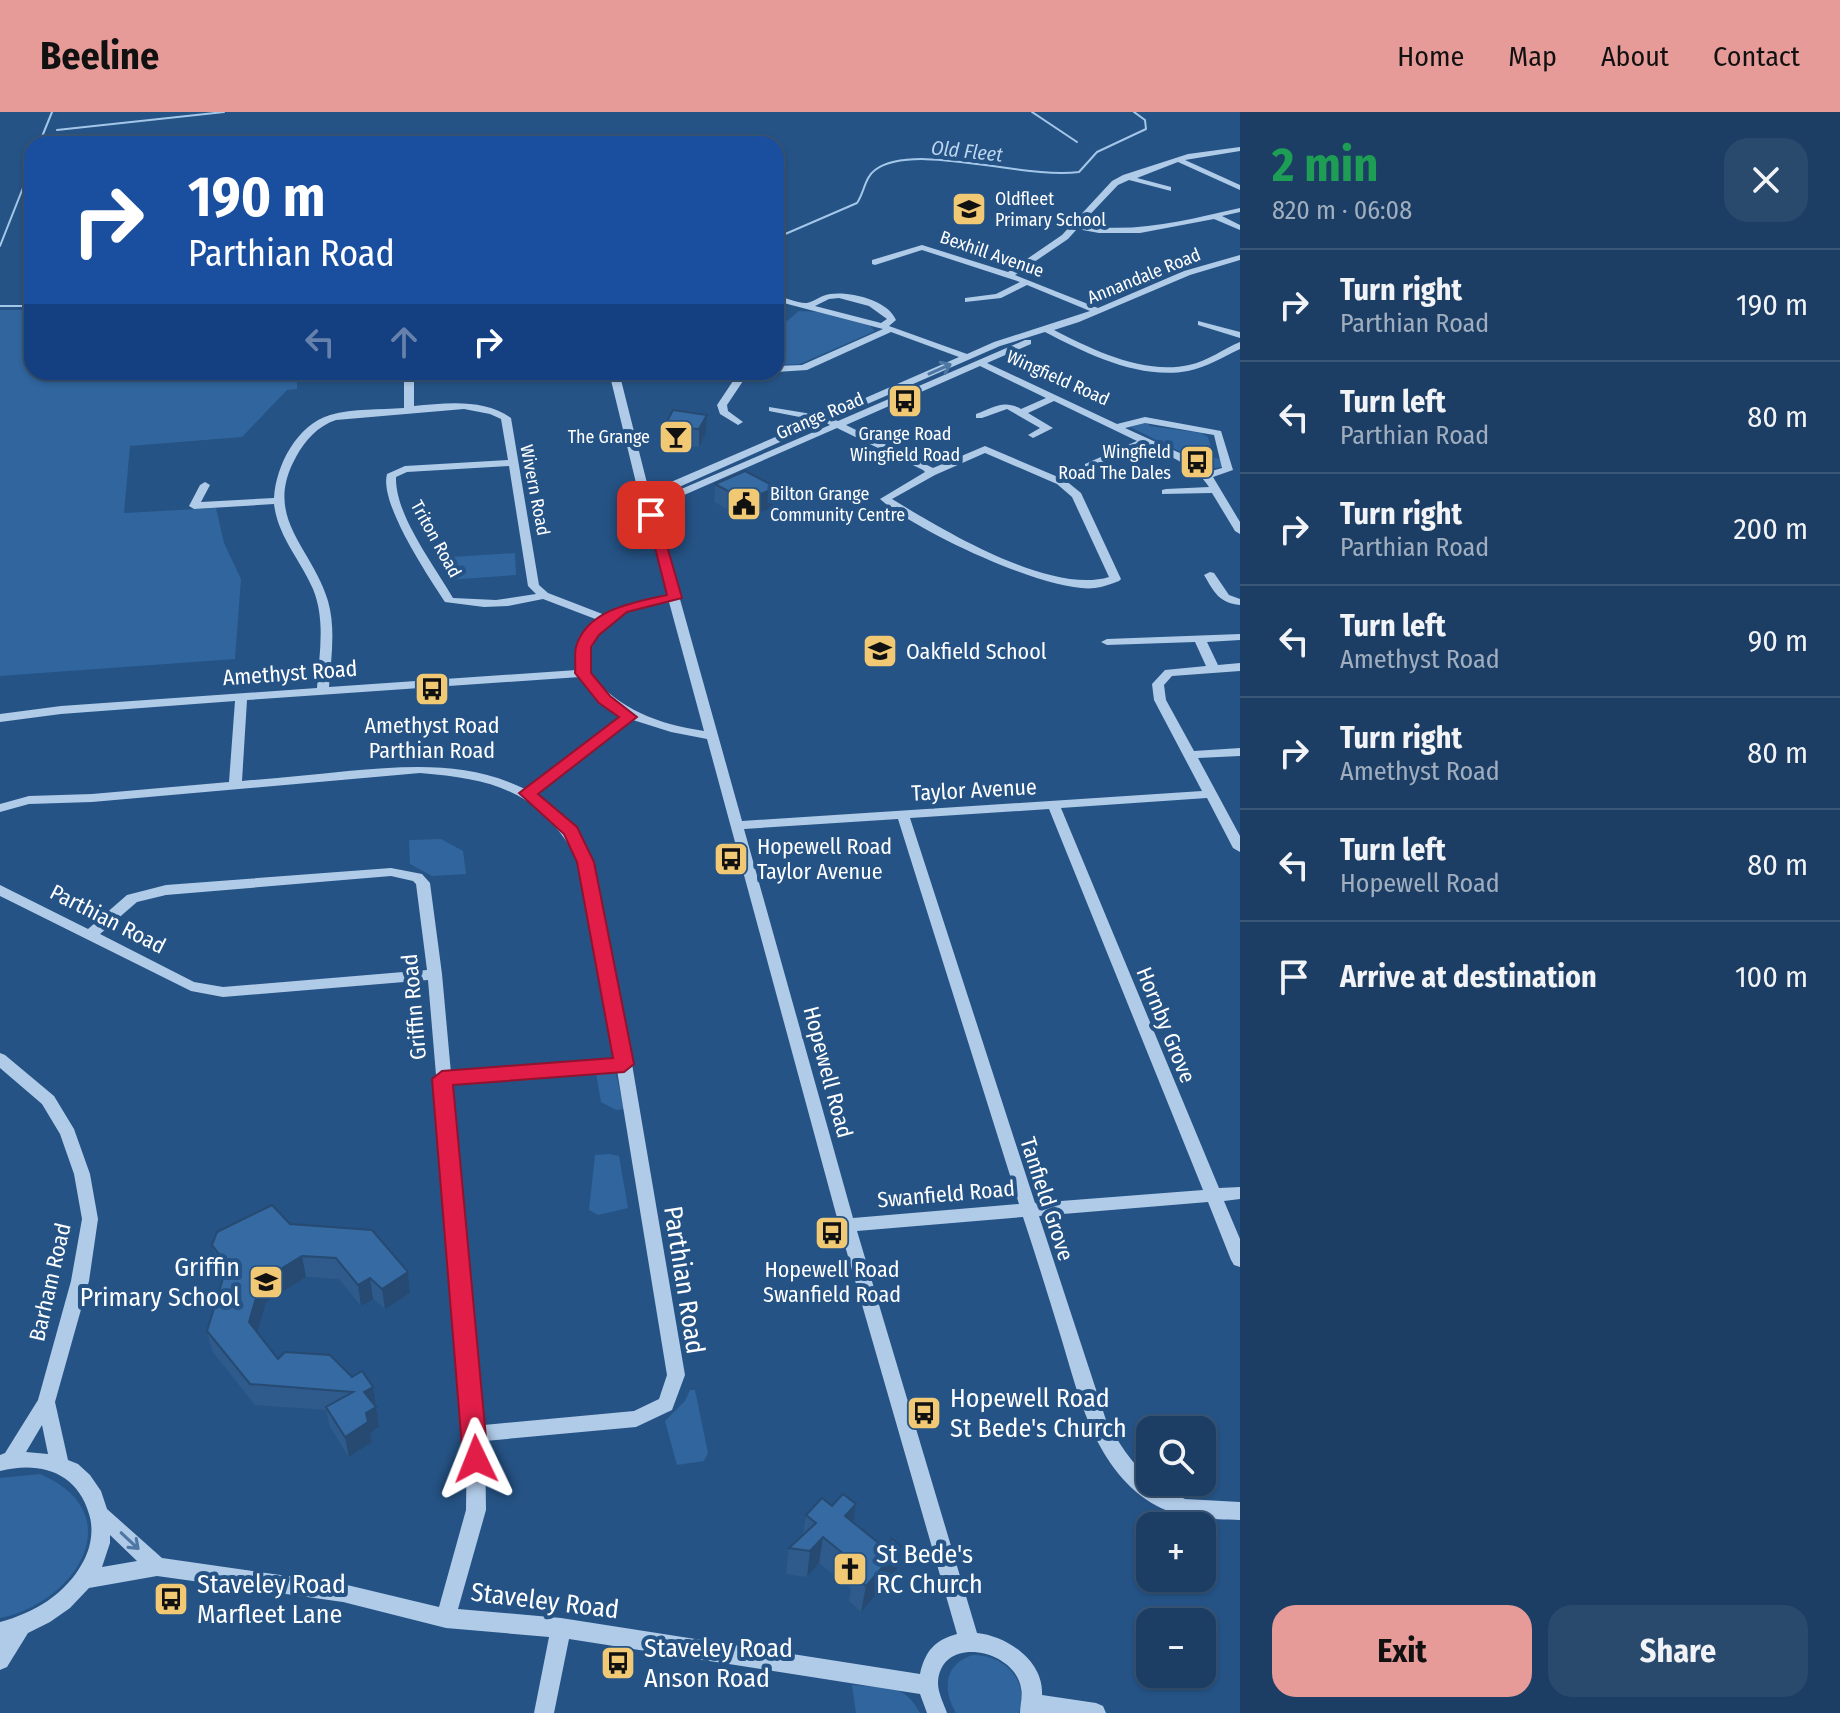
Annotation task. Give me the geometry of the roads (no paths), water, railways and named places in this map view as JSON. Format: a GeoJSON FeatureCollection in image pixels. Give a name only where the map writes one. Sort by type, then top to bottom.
{"type":"FeatureCollection","features":[{"type":"Feature","properties":{"kind":"street"},"geometry":{"type":"LineString","coordinates":[[1009,275],[1077,227],[1102,193],[1126,177],[1177,159],[1240,149]]}},
{"type":"Feature","properties":{"kind":"street"},"geometry":{"type":"LineString","coordinates":[[1177,159],[1240,188]]}},
{"type":"Feature","properties":{"kind":"street"},"geometry":{"type":"LineString","coordinates":[[1126,177],[1168,189]]}},
{"type":"Feature","properties":{"kind":"street"},"geometry":{"type":"LineString","coordinates":[[1077,227],[1112,234],[1134,233],[1240,210]]}},
{"type":"Feature","properties":{"kind":"street"},"geometry":{"type":"LineString","coordinates":[[1215,216],[1240,228]]}},
{"type":"Feature","properties":{"kind":"street","name":"Bexhill Avenue"},"geometry":{"type":"LineString","coordinates":[[875,262],[913,247],[922,247],[1009,275],[1098,311]]}},
{"type":"Feature","properties":{"kind":"street","name":"Annandale Road"},"geometry":{"type":"LineString","coordinates":[[968,357],[1060,326],[1187,273],[1239,258]]}},
{"type":"Feature","properties":{"kind":"street"},"geometry":{"type":"LineString","coordinates":[[968,300],[998,296],[1028,282]]}},
{"type":"Feature","properties":{"kind":"street"},"geometry":{"type":"LineString","coordinates":[[784,369],[804,368],[886,328],[892,320],[891,316],[865,298],[823,297],[789,315]]}},
{"type":"Feature","properties":{"kind":"street"},"geometry":{"type":"LineString","coordinates":[[784,300],[886,328],[968,357]]}},
{"type":"Feature","properties":{"kind":"street"},"geometry":{"type":"LineString","coordinates":[[1201,323],[1240,335]]}},
{"type":"Feature","properties":{"kind":"street"},"geometry":{"type":"LineString","coordinates":[[1048,330],[1151,368],[1199,365],[1240,345]]}},
{"type":"Feature","properties":{"kind":"street","name":"Annandale Road"},"geometry":{"type":"LineString","coordinates":[[982,364],[1048,330]]}},
{"type":"Feature","properties":{"kind":"street","name":"Grange Road"},"geometry":{"type":"LineString","coordinates":[[660,491],[968,357]]}},
{"type":"Feature","properties":{"kind":"street","name":"Grange Road"},"geometry":{"type":"LineString","coordinates":[[651,515],[669,508],[671,497],[982,364]]}},
{"type":"Feature","properties":{"kind":"street","name":"Wingfield Road"},"geometry":{"type":"LineString","coordinates":[[982,364],[1119,426],[1207,476],[1240,531]]}},
{"type":"Feature","properties":{"kind":"street"},"geometry":{"type":"LineString","coordinates":[[409,380],[409,411]]}},
{"type":"Feature","properties":{"kind":"street"},"geometry":{"type":"LineString","coordinates":[[616,380],[643,489]]}},
{"type":"Feature","properties":{"kind":"street"},"geometry":{"type":"LineString","coordinates":[[739,380],[722,405],[723,412],[740,423]]}},
{"type":"Feature","properties":{"kind":"street"},"geometry":{"type":"LineString","coordinates":[[1022,412],[1056,397]]}},
{"type":"Feature","properties":{"kind":"street"},"geometry":{"type":"LineString","coordinates":[[979,416],[1008,406],[1048,428],[1033,435]]}},
{"type":"Feature","properties":{"kind":"street","name":"Grange Road"},"geometry":{"type":"LineString","coordinates":[[772,409],[826,419]]}},
{"type":"Feature","properties":{"kind":"street","name":"Wivern Road"},"geometry":{"type":"LineString","coordinates":[[278,501],[281,476],[300,442],[326,420],[409,411],[494,410],[506,418],[534,586],[544,595]]}},
{"type":"Feature","properties":{"kind":"street"},"geometry":{"type":"LineString","coordinates":[[826,419],[927,468],[931,473]]}},
{"type":"Feature","properties":{"kind":"street","name":"Wingfield Road"},"geometry":{"type":"LineString","coordinates":[[1119,426],[1145,420],[1218,433],[1228,470],[1207,476]]}},
{"type":"Feature","properties":{"kind":"street"},"geometry":{"type":"LineString","coordinates":[[1089,466],[1147,440]]}},
{"type":"Feature","properties":{"kind":"street"},"geometry":{"type":"LineString","coordinates":[[1105,447],[1119,453]]}},
{"type":"Feature","properties":{"kind":"street"},"geometry":{"type":"LineString","coordinates":[[985,449],[1061,482],[1077,495],[1115,579],[1109,584],[1077,585],[1035,577],[885,499],[931,473],[985,449]]}},
{"type":"Feature","properties":{"kind":"street","name":"Triton Road"},"geometry":{"type":"LineString","coordinates":[[512,463],[405,469],[391,476],[388,483],[397,507],[449,600],[465,604],[524,600],[544,595]]}},
{"type":"Feature","properties":{"kind":"street"},"geometry":{"type":"LineString","coordinates":[[205,485],[194,506],[278,501],[282,521],[322,599],[326,617],[323,691]]}},
{"type":"Feature","properties":{"kind":"street"},"geometry":{"type":"LineString","coordinates":[[651,515],[628,511],[621,503],[624,495],[643,489],[660,491],[671,497]]}},
{"type":"Feature","properties":{"kind":"street"},"geometry":{"type":"LineString","coordinates":[[1166,493],[1216,490]]}},
{"type":"Feature","properties":{"kind":"street","name":"Hopewell Road"},"geometry":{"type":"LineString","coordinates":[[651,515],[847,1225],[969,1640]]}},
{"type":"Feature","properties":{"kind":"street"},"geometry":{"type":"LineString","coordinates":[[1210,575],[1227,602],[1240,602]]}},
{"type":"Feature","properties":{"kind":"street"},"geometry":{"type":"LineString","coordinates":[[544,595],[608,620]]}},
{"type":"Feature","properties":{"kind":"street"},"geometry":{"type":"LineString","coordinates":[[675,598],[622,609],[608,620],[593,633],[584,647],[583,673],[605,700],[629,717],[671,731],[713,736]]}},
{"type":"Feature","properties":{"kind":"street"},"geometry":{"type":"LineString","coordinates":[[1107,643],[1240,637]]}},
{"type":"Feature","properties":{"kind":"street"},"geometry":{"type":"LineString","coordinates":[[1199,638],[1213,668]]}},
{"type":"Feature","properties":{"kind":"street"},"geometry":{"type":"LineString","coordinates":[[1238,842],[1160,700],[1158,684],[1169,673],[1240,667]]}},
{"type":"Feature","properties":{"kind":"street","name":"Amethyst Road"},"geometry":{"type":"LineString","coordinates":[[0,718],[583,673]]}},
{"type":"Feature","properties":{"kind":"street"},"geometry":{"type":"LineString","coordinates":[[235,785],[241,697]]}},
{"type":"Feature","properties":{"kind":"street"},"geometry":{"type":"LineString","coordinates":[[528,793],[629,717]]}},
{"type":"Feature","properties":{"kind":"street"},"geometry":{"type":"LineString","coordinates":[[1191,755],[1240,752]]}},
{"type":"Feature","properties":{"kind":"street","name":"Parthian Road"},"geometry":{"type":"LineString","coordinates":[[0,808],[68,796],[92,798],[420,769],[462,773],[528,793],[571,831],[586,862],[624,1064],[676,1375],[666,1404],[636,1419],[476,1434]]}},
{"type":"Feature","properties":{"kind":"street","name":"Taylor Avenue"},"geometry":{"type":"LineString","coordinates":[[738,825],[1211,794]]}},
{"type":"Feature","properties":{"kind":"street","name":"Hornby Grove"},"geometry":{"type":"LineString","coordinates":[[1054,806],[1240,1260]]}},
{"type":"Feature","properties":{"kind":"street","name":"Tanfield Grove"},"geometry":{"type":"LineString","coordinates":[[903,815],[1097,1422],[1116,1458],[1150,1490],[1179,1506],[1240,1511]]}},
{"type":"Feature","properties":{"kind":"street","name":"Griffin Road"},"geometry":{"type":"LineString","coordinates":[[90,935],[132,898],[166,890],[405,873],[417,877],[426,890],[476,1434],[476,1510],[446,1618]]}},
{"type":"Feature","properties":{"kind":"street","name":"Parthian Road"},"geometry":{"type":"LineString","coordinates":[[0,890],[191,986],[223,992],[435,974]]}},
{"type":"Feature","properties":{"kind":"street","name":"Barham Road"},"geometry":{"type":"LineString","coordinates":[[0,1059],[48,1100],[68,1133],[82,1174],[90,1219],[80,1281],[46,1402],[5,1461]]}},
{"type":"Feature","properties":{"kind":"street"},"geometry":{"type":"LineString","coordinates":[[442,1079],[624,1064]]}},
{"type":"Feature","properties":{"kind":"street","name":"Swanfield Road"},"geometry":{"type":"LineString","coordinates":[[847,1225],[1240,1193]]}},
{"type":"Feature","properties":{"kind":"street","name":"Barham Road"},"geometry":{"type":"LineString","coordinates":[[46,1402],[59,1463]]}},
{"type":"Feature","properties":{"kind":"street"},"geometry":{"type":"LineString","coordinates":[[5,1461],[59,1463],[84,1478],[103,1516],[157,1567]]}},
{"type":"Feature","properties":{"kind":"street"},"geometry":{"type":"LineString","coordinates":[[0,1660],[10,1631],[58,1607],[85,1579],[98,1553],[103,1516]]}},
{"type":"Feature","properties":{"kind":"street","name":"Staveley Road"},"geometry":{"type":"LineString","coordinates":[[85,1579],[157,1567],[343,1593],[446,1618],[561,1628],[927,1685]]}},
{"type":"Feature","properties":{"kind":"street"},"geometry":{"type":"LineString","coordinates":[[544,1713],[561,1628]]}},
{"type":"Feature","properties":{"kind":"street"},"geometry":{"type":"LineString","coordinates":[[937,1713],[927,1685],[930,1669],[943,1650],[969,1640],[987,1642],[1009,1652],[1027,1674],[1032,1708],[1096,1713]]}},
{"type":"Feature","properties":{"kind":"waterway","name":"Old Fleet"},"geometry":{"type":"LineString","coordinates":[[42,136],[52,112]]}},
{"type":"Feature","properties":{"kind":"waterway"},"geometry":{"type":"LineString","coordinates":[[57,130],[224,112]]}},
{"type":"Feature","properties":{"kind":"waterway"},"geometry":{"type":"LineString","coordinates":[[1032,112],[1077,142]]}},
{"type":"Feature","properties":{"kind":"waterway","name":"Old Fleet"},"geometry":{"type":"LineString","coordinates":[[784,235],[857,203],[872,173],[893,162],[942,160],[1030,171],[1079,172],[1097,152],[1146,129],[1145,120],[1134,112]]}},
{"type":"Feature","properties":{"kind":"waterway","name":"Old Fleet"},"geometry":{"type":"LineString","coordinates":[[0,246],[24,185]]}},
{"type":"Feature","properties":{"kind":"waterway","name":"Old Fleet"},"geometry":{"type":"LineString","coordinates":[[0,306],[24,306]]}},
{"type":"Feature","properties":{"kind":"place","name":"Oldfleet Primary School"},"geometry":{"type":"Point","coordinates":[969,209]}},
{"type":"Feature","properties":{"kind":"place","name":"Grange Road Wingfield Road"},"geometry":{"type":"Point","coordinates":[905,401]}},
{"type":"Feature","properties":{"kind":"place","name":"The Grange"},"geometry":{"type":"Point","coordinates":[676,437]}},
{"type":"Feature","properties":{"kind":"place","name":"Wingfield Road The Dales"},"geometry":{"type":"Point","coordinates":[1197,462]}},
{"type":"Feature","properties":{"kind":"place","name":"Bilton Grange Community Centre"},"geometry":{"type":"Point","coordinates":[744,504]}},
{"type":"Feature","properties":{"kind":"place","name":"Oakfield School"},"geometry":{"type":"Point","coordinates":[880,651]}},
{"type":"Feature","properties":{"kind":"place","name":"Amethyst Road Parthian Road"},"geometry":{"type":"Point","coordinates":[432,689]}},
{"type":"Feature","properties":{"kind":"place","name":"Hopewell Road Taylor Avenue"},"geometry":{"type":"Point","coordinates":[731,859]}},
{"type":"Feature","properties":{"kind":"place","name":"Hopewell Road Swanfield Road"},"geometry":{"type":"Point","coordinates":[832,1233]}},
{"type":"Feature","properties":{"kind":"place","name":"Griffin Primary School"},"geometry":{"type":"Point","coordinates":[266,1282]}},
{"type":"Feature","properties":{"kind":"place","name":"Hopewell Road St Bede's Church"},"geometry":{"type":"Point","coordinates":[924,1413]}},
{"type":"Feature","properties":{"kind":"place","name":"St Bede's RC Church"},"geometry":{"type":"Point","coordinates":[850,1569]}},
{"type":"Feature","properties":{"kind":"place","name":"Staveley Road Marfleet Lane"},"geometry":{"type":"Point","coordinates":[171,1599]}},
{"type":"Feature","properties":{"kind":"place","name":"Staveley Road Anson Road"},"geometry":{"type":"Point","coordinates":[618,1663]}}]}
